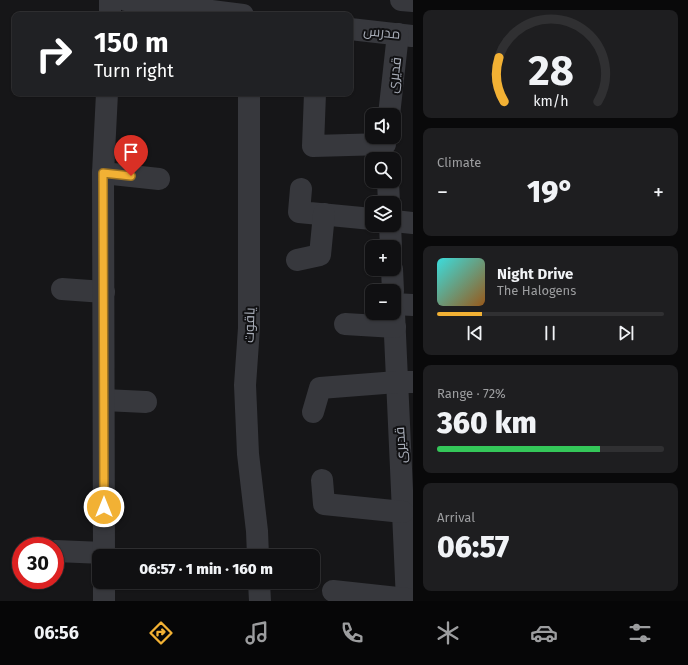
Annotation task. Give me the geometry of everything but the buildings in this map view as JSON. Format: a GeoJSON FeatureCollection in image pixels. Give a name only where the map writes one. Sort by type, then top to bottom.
{"type":"FeatureCollection","features":[{"type":"Feature","properties":{"kind":"street"},"geometry":{"type":"LineString","coordinates":[[110,0],[110,12]]}},
{"type":"Feature","properties":{"kind":"street"},"geometry":{"type":"LineString","coordinates":[[126,0],[220,12]]}},
{"type":"Feature","properties":{"kind":"street"},"geometry":{"type":"LineString","coordinates":[[401,0],[413,1]]}},
{"type":"Feature","properties":{"kind":"street","name":"مدرس"},"geometry":{"type":"LineString","coordinates":[[353,29],[406,35]]}},
{"type":"Feature","properties":{"kind":"street","name":"قدیری"},"geometry":{"type":"LineString","coordinates":[[390,108],[406,35]]}},
{"type":"Feature","properties":{"kind":"street"},"geometry":{"type":"LineString","coordinates":[[104,549],[103,173],[106,96]]}},
{"type":"Feature","properties":{"kind":"street","name":"یاقوت"},"geometry":{"type":"LineString","coordinates":[[249,96],[249,328],[245,384],[248,454],[258,549]]}},
{"type":"Feature","properties":{"kind":"street"},"geometry":{"type":"LineString","coordinates":[[315,96],[313,146],[386,147]]}},
{"type":"Feature","properties":{"kind":"street"},"geometry":{"type":"LineString","coordinates":[[103,173],[159,179]]}},
{"type":"Feature","properties":{"kind":"street"},"geometry":{"type":"LineString","coordinates":[[301,189],[299,212],[365,218]]}},
{"type":"Feature","properties":{"kind":"street"},"geometry":{"type":"LineString","coordinates":[[297,260],[320,255],[324,214]]}},
{"type":"Feature","properties":{"kind":"street"},"geometry":{"type":"LineString","coordinates":[[401,222],[413,223]]}},
{"type":"Feature","properties":{"kind":"street"},"geometry":{"type":"LineString","coordinates":[[62,289],[104,292]]}},
{"type":"Feature","properties":{"kind":"street"},"geometry":{"type":"LineString","coordinates":[[401,304],[413,305]]}},
{"type":"Feature","properties":{"kind":"street"},"geometry":{"type":"LineString","coordinates":[[345,324],[394,320]]}},
{"type":"Feature","properties":{"kind":"street","name":"قدیری"},"geometry":{"type":"LineString","coordinates":[[394,320],[405,382],[407,489],[403,512],[407,600]]}},
{"type":"Feature","properties":{"kind":"street"},"geometry":{"type":"LineString","coordinates":[[313,412],[320,388],[405,382]]}},
{"type":"Feature","properties":{"kind":"street"},"geometry":{"type":"LineString","coordinates":[[104,400],[146,402]]}},
{"type":"Feature","properties":{"kind":"street"},"geometry":{"type":"LineString","coordinates":[[322,480],[324,504],[403,512]]}},
{"type":"Feature","properties":{"kind":"street"},"geometry":{"type":"LineString","coordinates":[[64,552],[92,553]]}},
{"type":"Feature","properties":{"kind":"street"},"geometry":{"type":"LineString","coordinates":[[104,589],[104,601]]}},
{"type":"Feature","properties":{"kind":"street"},"geometry":{"type":"LineString","coordinates":[[259,589],[260,601]]}},
{"type":"Feature","properties":{"kind":"street"},"geometry":{"type":"LineString","coordinates":[[333,591],[407,600]]}},
{"type":"Feature","properties":{"kind":"route"},"geometry":{"type":"LineString","coordinates":[[104,507],[103,173],[131,176]]}}]}
